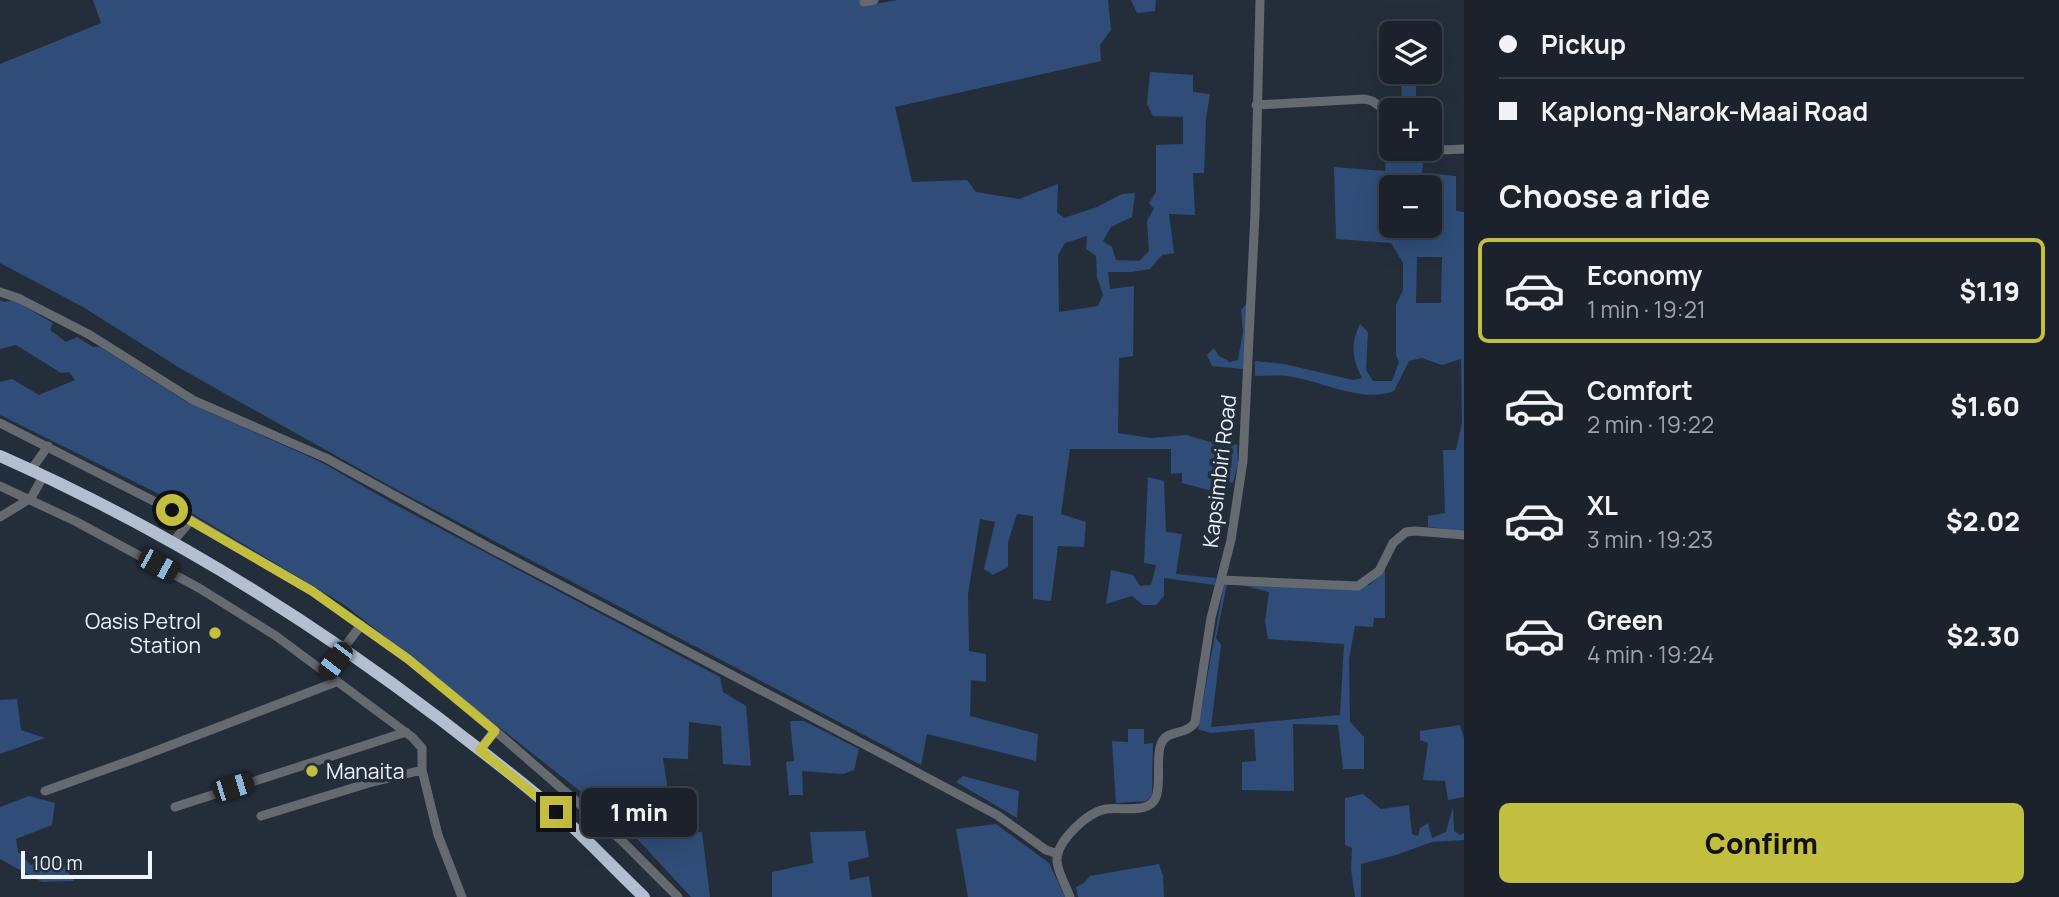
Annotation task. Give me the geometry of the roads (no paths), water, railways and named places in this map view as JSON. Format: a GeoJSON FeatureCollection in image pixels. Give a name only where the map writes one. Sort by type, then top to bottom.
{"type":"FeatureCollection","features":[{"type":"Feature","properties":{"kind":"highway"},"geometry":{"type":"LineString","coordinates":[[0,456],[105,505],[292,613],[480,750],[575,828],[644,897]]}},
{"type":"Feature","properties":{"kind":"street","name":"Kapsimbiri Road"},"geometry":{"type":"LineString","coordinates":[[1058,854],[1062,844],[1093,813],[1104,809],[1146,807],[1153,803],[1156,798],[1161,741],[1166,736],[1188,730],[1195,722],[1211,618],[1231,540],[1243,461],[1255,214],[1260,0]]}},
{"type":"Feature","properties":{"kind":"street"},"geometry":{"type":"LineString","coordinates":[[1256,105],[1365,99],[1379,106]]}},
{"type":"Feature","properties":{"kind":"street"},"geometry":{"type":"LineString","coordinates":[[1442,150],[1464,149]]}},
{"type":"Feature","properties":{"kind":"street"},"geometry":{"type":"LineString","coordinates":[[0,292],[18,298],[90,335],[193,400],[326,458],[492,549],[997,815],[1046,850],[1058,854],[1059,871],[1070,897]]}},
{"type":"Feature","properties":{"kind":"street"},"geometry":{"type":"LineString","coordinates":[[0,423],[191,520],[282,572],[360,625],[408,659],[495,731],[621,840],[678,897]]}},
{"type":"Feature","properties":{"kind":"street"},"geometry":{"type":"LineString","coordinates":[[31,470],[48,446]]}},
{"type":"Feature","properties":{"kind":"street"},"geometry":{"type":"LineString","coordinates":[[0,517],[31,498],[44,475]]}},
{"type":"Feature","properties":{"kind":"street"},"geometry":{"type":"LineString","coordinates":[[0,486],[31,498],[199,589],[276,636],[406,732],[422,748],[422,771],[438,835],[461,897]]}},
{"type":"Feature","properties":{"kind":"street"},"geometry":{"type":"LineString","coordinates":[[172,543],[191,520]]}},
{"type":"Feature","properties":{"kind":"street"},"geometry":{"type":"LineString","coordinates":[[1220,580],[1358,586],[1379,571],[1394,543],[1405,533],[1415,531],[1464,535]]}},
{"type":"Feature","properties":{"kind":"street"},"geometry":{"type":"LineString","coordinates":[[326,673],[360,625]]}},
{"type":"Feature","properties":{"kind":"street"},"geometry":{"type":"LineString","coordinates":[[45,791],[336,682]]}},
{"type":"Feature","properties":{"kind":"street"},"geometry":{"type":"LineString","coordinates":[[480,750],[495,731]]}},
{"type":"Feature","properties":{"kind":"street"},"geometry":{"type":"LineString","coordinates":[[176,807],[406,732]]}},
{"type":"Feature","properties":{"kind":"street"},"geometry":{"type":"LineString","coordinates":[[261,816],[369,783],[422,771]]}},
{"type":"Feature","properties":{"kind":"place","name":"Oasis Petrol Station"},"geometry":{"type":"Point","coordinates":[215,633]}},
{"type":"Feature","properties":{"kind":"place","name":"Manaita"},"geometry":{"type":"Point","coordinates":[312,771]}}]}
